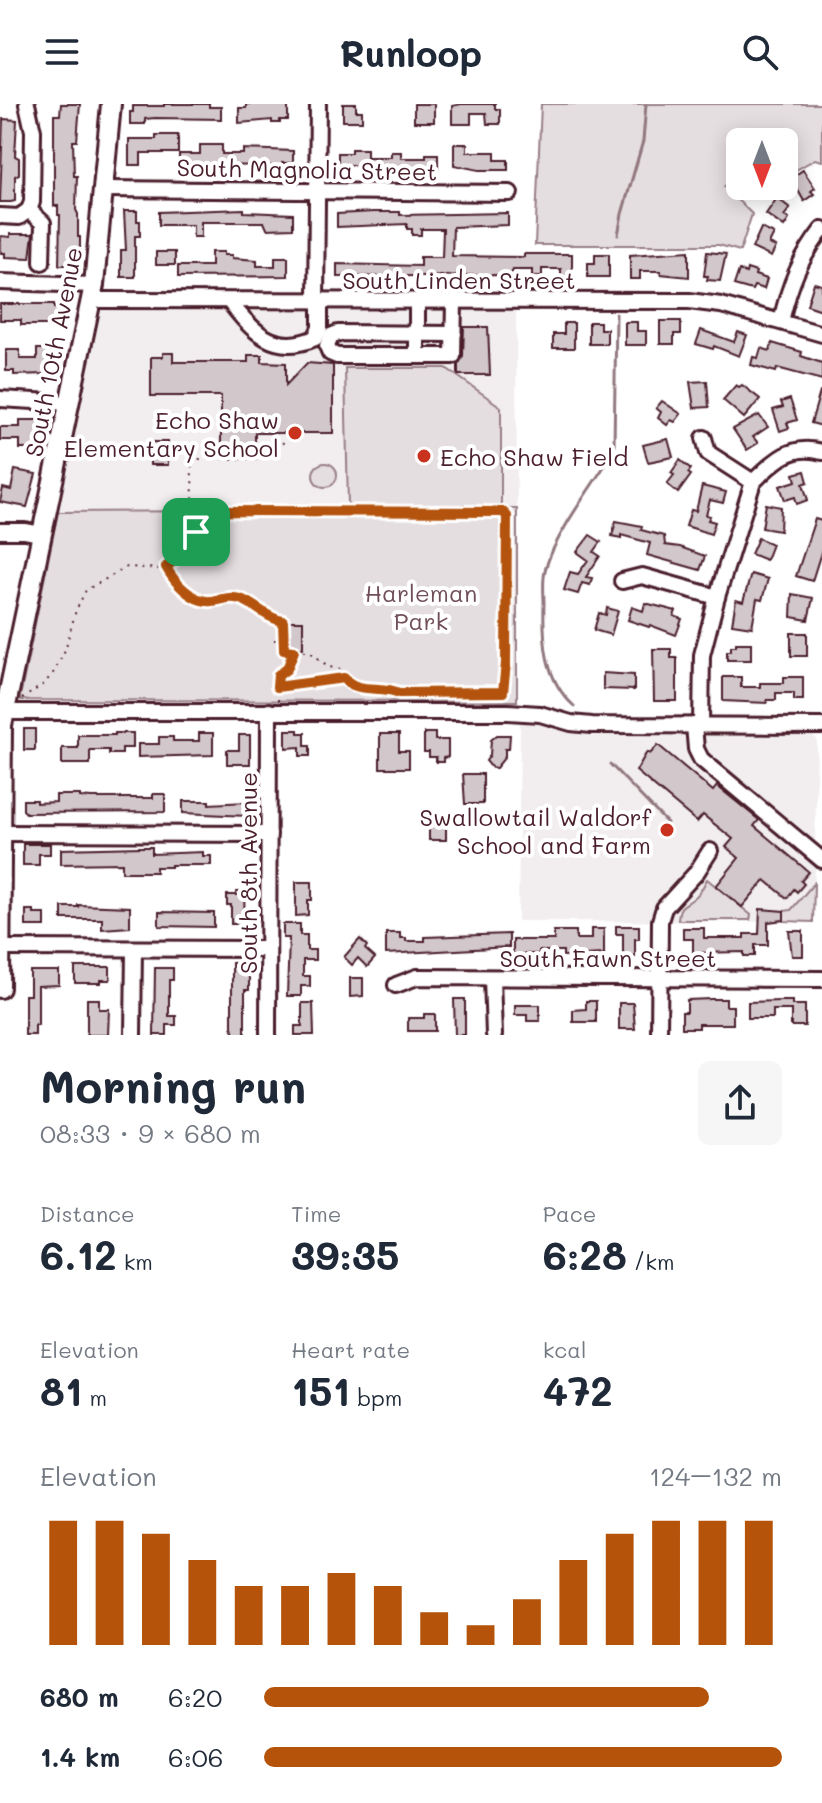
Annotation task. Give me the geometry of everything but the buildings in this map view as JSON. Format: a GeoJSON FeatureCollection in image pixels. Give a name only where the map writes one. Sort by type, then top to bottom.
{"type":"FeatureCollection","features":[{"type":"Feature","properties":{"kind":"main road","name":"South 10th Avenue"},"geometry":{"type":"LineString","coordinates":[[0,988],[1,783],[6,671],[41,534],[92,293],[111,104]]}},
{"type":"Feature","properties":{"kind":"street"},"geometry":{"type":"LineString","coordinates":[[0,216],[20,216],[29,210],[32,202],[34,137],[27,104]]}},
{"type":"Feature","properties":{"kind":"street"},"geometry":{"type":"LineString","coordinates":[[229,301],[243,320],[266,340],[286,343],[315,338],[320,328],[318,104]]}},
{"type":"Feature","properties":{"kind":"street","name":"South Magnolia Street"},"geometry":{"type":"LineString","coordinates":[[103,189],[510,193]]}},
{"type":"Feature","properties":{"kind":"street"},"geometry":{"type":"LineString","coordinates":[[29,210],[43,223],[42,262]]}},
{"type":"Feature","properties":{"kind":"street"},"geometry":{"type":"LineString","coordinates":[[781,321],[789,287],[803,256],[822,230]]}},
{"type":"Feature","properties":{"kind":"street","name":"South Linden Street"},"geometry":{"type":"LineString","coordinates":[[0,282],[92,293],[229,301],[689,301],[721,305],[822,334]]}},
{"type":"Feature","properties":{"kind":"street"},"geometry":{"type":"LineString","coordinates":[[417,301],[417,356]]}},
{"type":"Feature","properties":{"kind":"street"},"geometry":{"type":"LineString","coordinates":[[454,301],[454,334],[453,356],[337,356],[330,353],[327,346],[328,339],[338,333],[454,334]]}},
{"type":"Feature","properties":{"kind":"street"},"geometry":{"type":"LineString","coordinates":[[0,399],[69,403]]}},
{"type":"Feature","properties":{"kind":"street"},"geometry":{"type":"LineString","coordinates":[[704,438],[708,453],[753,482]]}},
{"type":"Feature","properties":{"kind":"street"},"geometry":{"type":"LineString","coordinates":[[822,452],[798,451],[777,458],[753,482],[702,655],[696,749],[701,759],[822,860]]}},
{"type":"Feature","properties":{"kind":"street"},"geometry":{"type":"LineString","coordinates":[[0,531],[41,534]]}},
{"type":"Feature","properties":{"kind":"street"},"geometry":{"type":"LineString","coordinates":[[622,581],[642,576],[717,597]]}},
{"type":"Feature","properties":{"kind":"street","name":"South 8th Avenue"},"geometry":{"type":"LineString","coordinates":[[268,1035],[273,711]]}},
{"type":"Feature","properties":{"kind":"street"},"geometry":{"type":"LineString","coordinates":[[5,712],[508,712],[540,714],[592,725],[822,726]]}},
{"type":"Feature","properties":{"kind":"street"},"geometry":{"type":"LineString","coordinates":[[1,833],[269,834]]}},
{"type":"Feature","properties":{"kind":"street"},"geometry":{"type":"LineString","coordinates":[[659,1035],[660,921],[664,908],[696,873],[710,851]]}},
{"type":"Feature","properties":{"kind":"street"},"geometry":{"type":"LineString","coordinates":[[133,1035],[134,949]]}},
{"type":"Feature","properties":{"kind":"street"},"geometry":{"type":"LineString","coordinates":[[1,954],[134,949],[268,949]]}},
{"type":"Feature","properties":{"kind":"street","name":"South Fawn Street"},"geometry":{"type":"LineString","coordinates":[[396,985],[417,977],[822,979]]}},
{"type":"Feature","properties":{"kind":"street"},"geometry":{"type":"LineString","coordinates":[[492,978],[494,1035]]}},
{"type":"Feature","properties":{"kind":"path"},"geometry":{"type":"LineString","coordinates":[[195,532],[191,459],[258,459],[273,451],[290,437],[290,433]]}},
{"type":"Feature","properties":{"kind":"path"},"geometry":{"type":"LineString","coordinates":[[21,700],[44,684],[54,672],[86,590],[127,567],[166,567],[214,513],[230,511],[503,512],[507,516],[503,692],[506,701]]}},
{"type":"Feature","properties":{"kind":"path"},"geometry":{"type":"LineString","coordinates":[[166,567],[176,583],[200,600],[235,597],[283,621],[284,650],[309,651],[329,667],[341,669],[347,682],[358,688],[387,688],[399,693],[503,692]]}},
{"type":"Feature","properties":{"kind":"path"},"geometry":{"type":"LineString","coordinates":[[274,640],[284,640]]}},
{"type":"Feature","properties":{"kind":"path"},"geometry":{"type":"LineString","coordinates":[[273,711],[278,675],[287,669],[294,649]]}},
{"type":"Feature","properties":{"kind":"path"},"geometry":{"type":"LineString","coordinates":[[277,687],[344,678]]}},
{"type":"Feature","properties":{"kind":"shaded area","name":"Echo Shaw Elementary School"},"geometry":{"type":"Polygon","coordinates":[[[104,308],[516,309],[517,509],[58,512],[99,313],[104,308]]]}},
{"type":"Feature","properties":{"kind":"shaded area","name":"Swallowtail Waldorf School and Farm"},"geometry":{"type":"Polygon","coordinates":[[[520,723],[540,723],[593,736],[813,736],[817,739],[814,922],[518,921],[520,723]]]}},
{"type":"Feature","properties":{"kind":"green space"},"geometry":{"type":"Polygon","coordinates":[[[541,104],[822,104],[822,161],[815,159],[798,169],[798,128],[726,128],[726,200],[737,200],[752,214],[740,251],[719,245],[535,245],[541,104]]]}},
{"type":"Feature","properties":{"kind":"green space","name":"Echo Shaw Field"},"geometry":{"type":"Polygon","coordinates":[[[345,368],[446,368],[501,407],[501,506],[348,506],[345,368]]]}},
{"type":"Feature","properties":{"kind":"green space"},"geometry":{"type":"Polygon","coordinates":[[[325,463],[336,470],[337,475],[330,486],[325,487],[314,480],[313,475],[320,464],[325,463]]]}},
{"type":"Feature","properties":{"kind":"green space","name":"Harleman Park"},"geometry":{"type":"Polygon","coordinates":[[[517,509],[517,701],[21,700],[58,512],[517,509]]]}},
{"type":"Feature","properties":{"kind":"green space"},"geometry":{"type":"Polygon","coordinates":[[[707,879],[751,915],[750,920],[678,920],[681,908],[698,894],[707,879]]]}},
{"type":"Feature","properties":{"kind":"green space"},"geometry":{"type":"Polygon","coordinates":[[[814,883],[813,922],[784,921],[784,911],[791,910],[814,883]]]}},
{"type":"Feature","properties":{"kind":"waterway"},"geometry":{"type":"LineString","coordinates":[[618,235],[643,141],[646,104]]}},
{"type":"Feature","properties":{"kind":"waterway"},"geometry":{"type":"LineString","coordinates":[[574,706],[557,684],[547,659],[544,576],[558,540],[614,447],[616,314]]}},
{"type":"Feature","properties":{"kind":"waterway"},"geometry":{"type":"LineString","coordinates":[[610,764],[667,823]]}},
{"type":"Feature","properties":{"kind":"place","name":"Echo Shaw Elementary School"},"geometry":{"type":"Point","coordinates":[295,433]}},
{"type":"Feature","properties":{"kind":"place","name":"Echo Shaw Field"},"geometry":{"type":"Point","coordinates":[424,456]}},
{"type":"Feature","properties":{"kind":"place","name":"Swallowtail Waldorf School and Farm"},"geometry":{"type":"Point","coordinates":[667,830]}},
{"type":"Feature","properties":{"kind":"route"},"geometry":{"type":"LineString","coordinates":[[230,511],[503,512],[507,516],[503,692],[399,693],[387,688],[358,688],[344,678],[277,687],[278,675],[287,669],[294,651],[284,650],[283,621],[235,597],[200,600],[176,583],[166,567],[196,532],[207,517],[230,511]]}}]}
